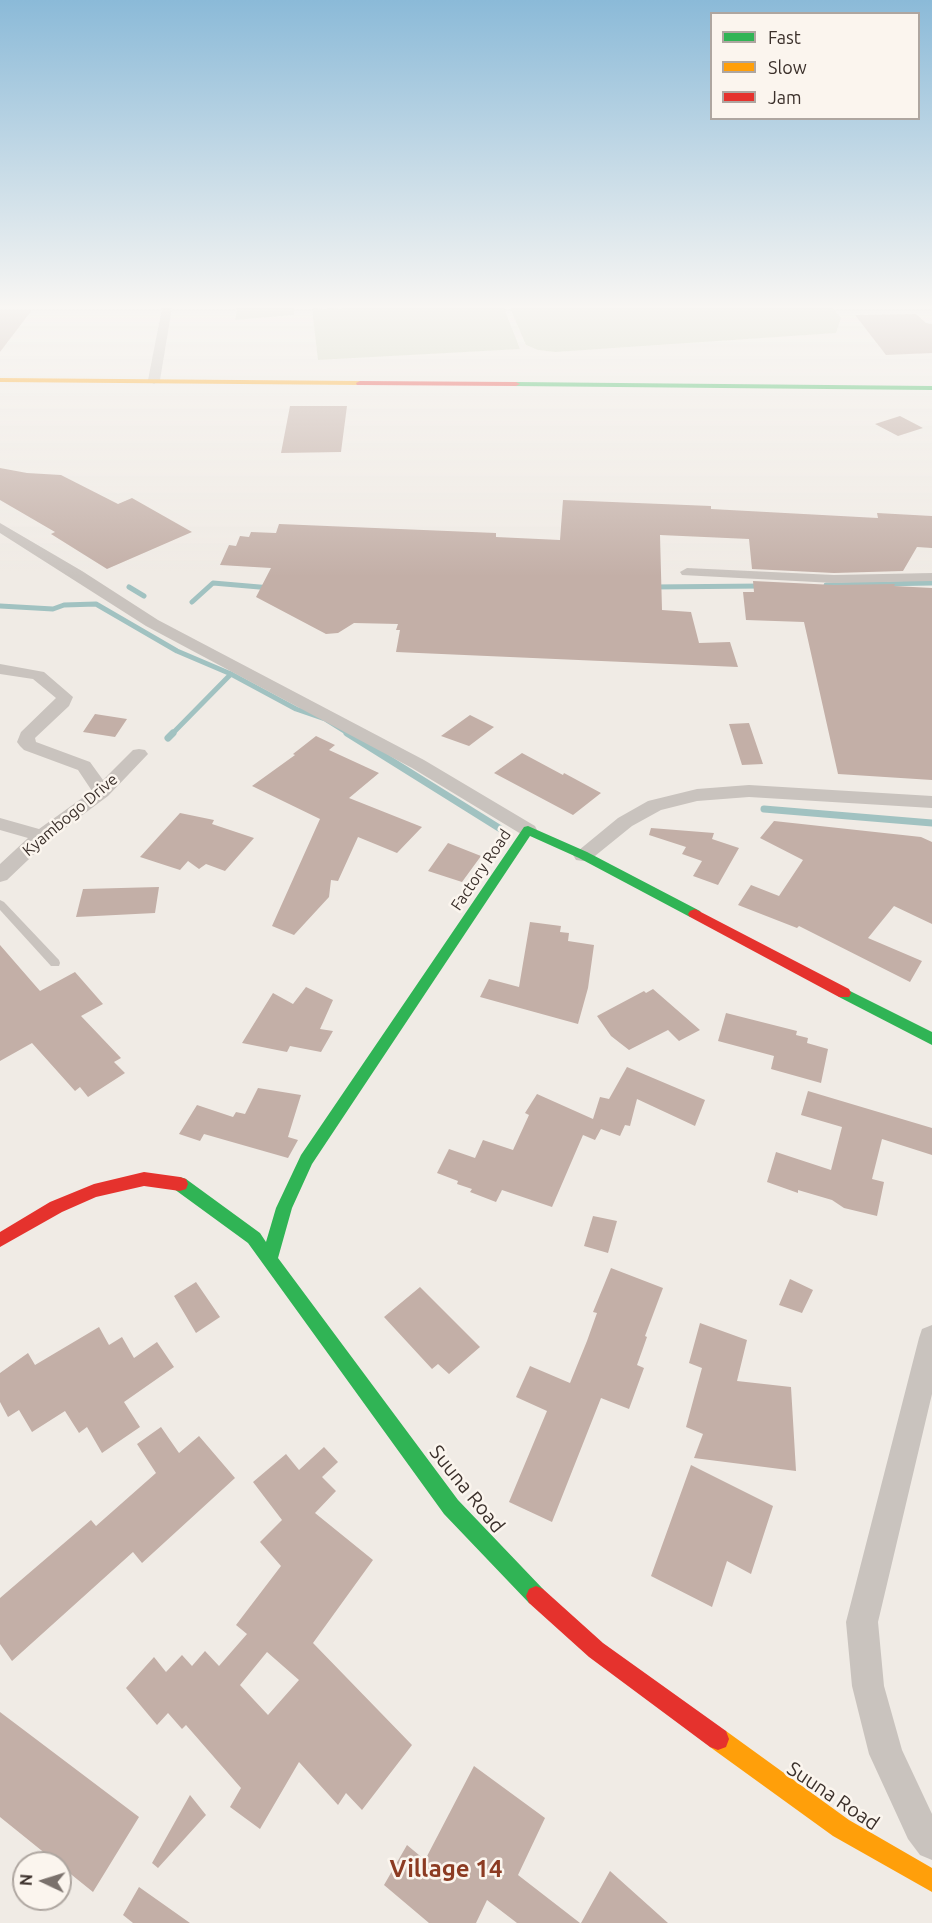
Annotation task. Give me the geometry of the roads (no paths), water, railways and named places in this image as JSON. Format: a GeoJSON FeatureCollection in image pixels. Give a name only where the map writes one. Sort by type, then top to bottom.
{"type":"FeatureCollection","features":[{"type":"Feature","properties":{"kind":"street"},"geometry":{"type":"LineString","coordinates":[[0,527],[152,623],[418,764],[528,830]]}},
{"type":"Feature","properties":{"kind":"street"},"geometry":{"type":"LineString","coordinates":[[687,572],[834,579],[932,577]]}},
{"type":"Feature","properties":{"kind":"street"},"geometry":{"type":"LineString","coordinates":[[0,669],[38,675],[65,697],[63,702],[27,736],[26,742],[30,746],[84,766],[102,792]]}},
{"type":"Feature","properties":{"kind":"street","name":"Kyambogo Drive"},"geometry":{"type":"LineString","coordinates":[[0,875],[42,836],[102,792],[139,754]]}},
{"type":"Feature","properties":{"kind":"street"},"geometry":{"type":"LineString","coordinates":[[583,855],[626,822],[655,805],[697,795],[749,791],[932,802]]}},
{"type":"Feature","properties":{"kind":"street"},"geometry":{"type":"LineString","coordinates":[[0,824],[42,836]]}},
{"type":"Feature","properties":{"kind":"street","name":"Factory Road"},"geometry":{"type":"LineString","coordinates":[[270,1259],[284,1208],[306,1160],[528,830],[583,855],[932,1039]]}},
{"type":"Feature","properties":{"kind":"street","name":"Suuna Road"},"geometry":{"type":"LineString","coordinates":[[0,1240],[56,1207],[94,1191],[144,1179],[163,1180],[183,1185],[254,1238],[451,1507],[522,1583],[596,1650],[841,1828],[932,1881]]}},
{"type":"Feature","properties":{"kind":"street"},"geometry":{"type":"LineString","coordinates":[[932,1338],[862,1622],[868,1686],[886,1754],[920,1827],[932,1843]]}},
{"type":"Feature","properties":{"kind":"lane"},"geometry":{"type":"LineString","coordinates":[[0,904],[55,963]]}},
{"type":"Feature","properties":{"kind":"waterway"},"geometry":{"type":"LineString","coordinates":[[192,602],[213,583],[271,588]]}},
{"type":"Feature","properties":{"kind":"waterway"},"geometry":{"type":"LineString","coordinates":[[826,585],[932,583]]}},
{"type":"Feature","properties":{"kind":"waterway"},"geometry":{"type":"LineString","coordinates":[[652,587],[763,586]]}},
{"type":"Feature","properties":{"kind":"waterway"},"geometry":{"type":"LineString","coordinates":[[129,587],[144,596]]}},
{"type":"Feature","properties":{"kind":"waterway"},"geometry":{"type":"LineString","coordinates":[[0,606],[53,609],[64,605],[96,604],[177,651],[231,674]]}},
{"type":"Feature","properties":{"kind":"waterway"},"geometry":{"type":"LineString","coordinates":[[172,734],[231,674]]}},
{"type":"Feature","properties":{"kind":"waterway"},"geometry":{"type":"LineString","coordinates":[[231,674],[296,709],[325,719],[349,734]]}},
{"type":"Feature","properties":{"kind":"waterway"},"geometry":{"type":"LineString","coordinates":[[347,733],[499,828]]}},
{"type":"Feature","properties":{"kind":"waterway"},"geometry":{"type":"LineString","coordinates":[[168,738],[172,734]]}},
{"type":"Feature","properties":{"kind":"waterway"},"geometry":{"type":"LineString","coordinates":[[764,809],[932,823]]}},
{"type":"Feature","properties":{"kind":"district","name":"Village 14"},"geometry":{"type":"Point","coordinates":[446,1869]}}]}
